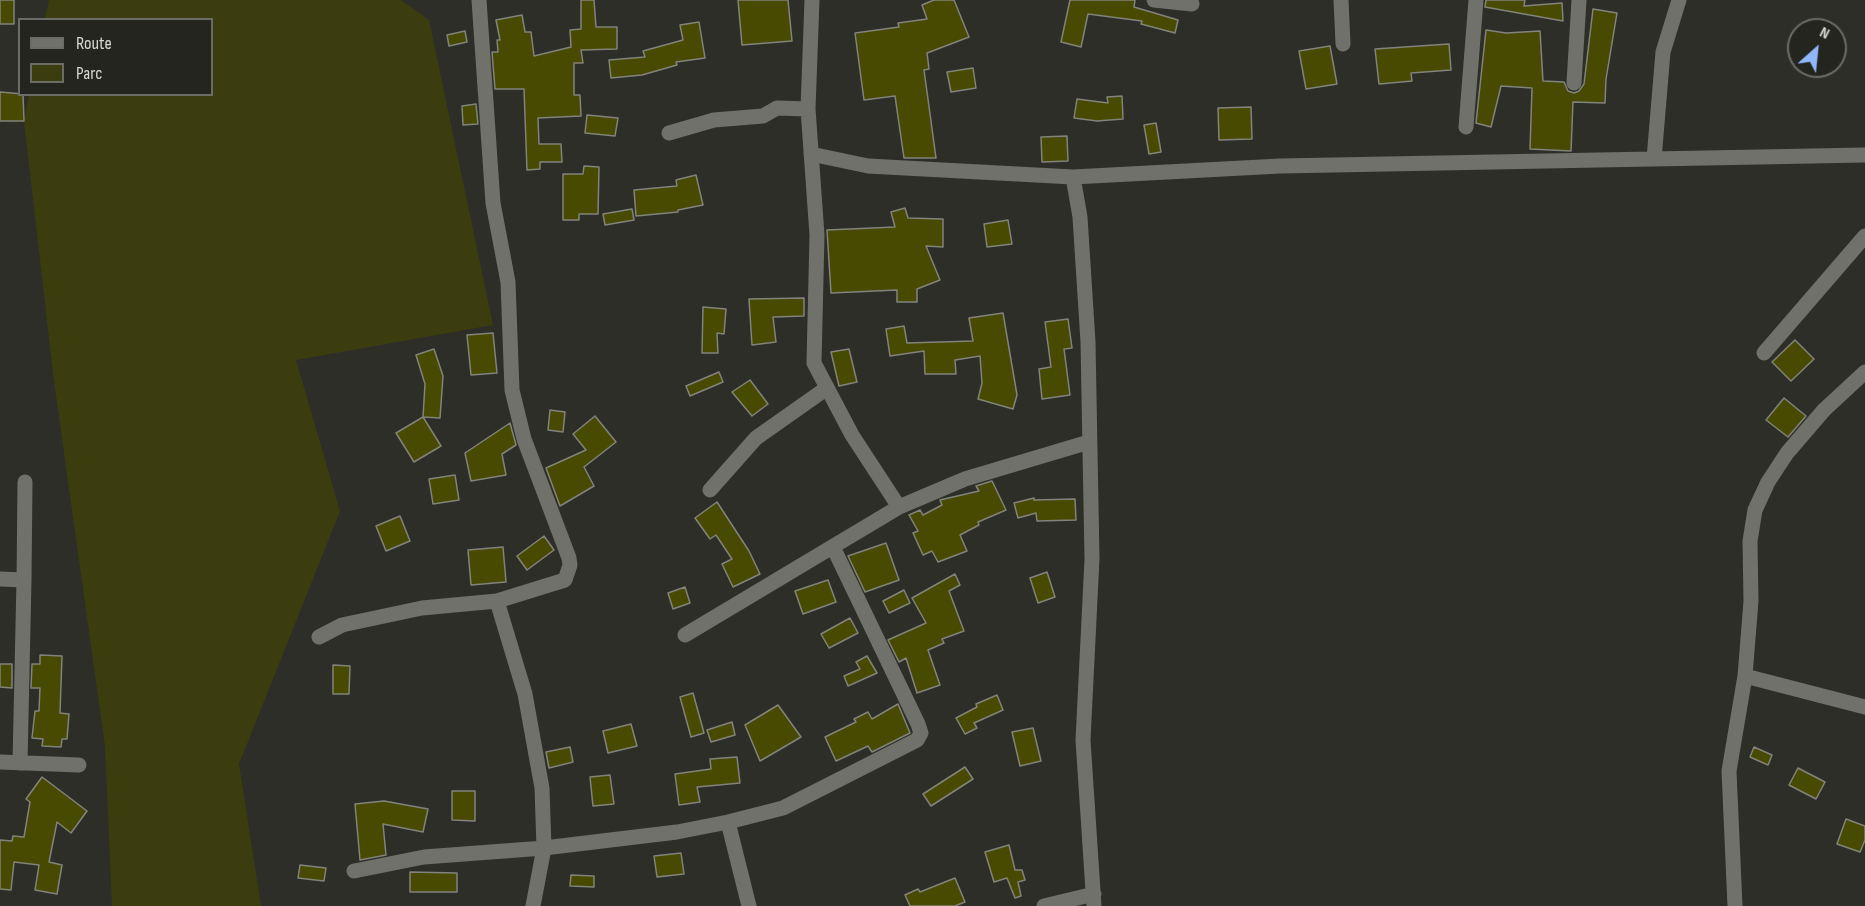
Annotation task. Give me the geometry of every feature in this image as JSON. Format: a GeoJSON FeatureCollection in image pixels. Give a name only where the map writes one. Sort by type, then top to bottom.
{"type":"FeatureCollection","features":[{"type":"Feature","properties":{"kind":"street"},"geometry":{"type":"LineString","coordinates":[[319,637],[342,625],[422,608],[497,601],[565,580],[570,565],[524,439],[512,390],[508,282],[493,202],[478,0]]}},
{"type":"Feature","properties":{"kind":"street"},"geometry":{"type":"LineString","coordinates":[[812,0],[808,109],[817,235],[814,363],[852,435],[899,507]]}},
{"type":"Feature","properties":{"kind":"street"},"geometry":{"type":"LineString","coordinates":[[1154,0],[1192,4]]}},
{"type":"Feature","properties":{"kind":"street"},"geometry":{"type":"LineString","coordinates":[[1341,0],[1343,44]]}},
{"type":"Feature","properties":{"kind":"street"},"geometry":{"type":"LineString","coordinates":[[1466,127],[1476,0]]}},
{"type":"Feature","properties":{"kind":"street"},"geometry":{"type":"LineString","coordinates":[[1574,83],[1579,0]]}},
{"type":"Feature","properties":{"kind":"street"},"geometry":{"type":"LineString","coordinates":[[1654,159],[1663,52],[1679,0]]}},
{"type":"Feature","properties":{"kind":"street"},"geometry":{"type":"LineString","coordinates":[[669,133],[714,120],[764,116],[777,108],[808,109]]}},
{"type":"Feature","properties":{"kind":"street"},"geometry":{"type":"LineString","coordinates":[[811,154],[868,166],[1073,177],[1280,166],[1865,155]]}},
{"type":"Feature","properties":{"kind":"street"},"geometry":{"type":"LineString","coordinates":[[1044,906],[1094,900],[1083,740],[1092,559],[1087,330],[1080,217],[1073,177]]}},
{"type":"Feature","properties":{"kind":"street"},"geometry":{"type":"LineString","coordinates":[[1764,353],[1865,236]]}},
{"type":"Feature","properties":{"kind":"street"},"geometry":{"type":"LineString","coordinates":[[1735,906],[1729,771],[1745,676],[1751,601],[1750,541],[1755,510],[1768,482],[1787,453],[1824,410],[1865,372]]}},
{"type":"Feature","properties":{"kind":"street"},"geometry":{"type":"LineString","coordinates":[[710,490],[756,438],[827,388]]}},
{"type":"Feature","properties":{"kind":"street"},"geometry":{"type":"LineString","coordinates":[[685,635],[899,507],[965,478],[1089,442]]}},
{"type":"Feature","properties":{"kind":"street"},"geometry":{"type":"LineString","coordinates":[[20,763],[25,482]]}},
{"type":"Feature","properties":{"kind":"street"},"geometry":{"type":"LineString","coordinates":[[354,871],[424,856],[544,848],[677,832],[728,822],[783,808],[875,764],[917,740],[921,733],[833,547]]}},
{"type":"Feature","properties":{"kind":"street"},"geometry":{"type":"LineString","coordinates":[[0,579],[24,580]]}},
{"type":"Feature","properties":{"kind":"street"},"geometry":{"type":"LineString","coordinates":[[497,601],[525,694],[542,788],[544,848],[533,906]]}},
{"type":"Feature","properties":{"kind":"street"},"geometry":{"type":"LineString","coordinates":[[1745,676],[1865,707]]}},
{"type":"Feature","properties":{"kind":"street"},"geometry":{"type":"LineString","coordinates":[[0,762],[79,765]]}},
{"type":"Feature","properties":{"kind":"street"},"geometry":{"type":"LineString","coordinates":[[728,822],[749,906]]}},
{"type":"Feature","properties":{"kind":"green space"},"geometry":{"type":"Polygon","coordinates":[[[49,0],[401,0],[429,20],[493,325],[296,360],[340,511],[239,764],[261,906],[112,906],[105,746],[54,381],[24,121],[29,96],[213,96],[213,18],[45,18],[49,0]]]}},
{"type":"Feature","properties":{"kind":"building"},"geometry":{"type":"Polygon","coordinates":[[[0,0],[14,0],[14,24],[0,24],[0,0]]]}},
{"type":"Feature","properties":{"kind":"building"},"geometry":{"type":"Polygon","coordinates":[[[581,0],[594,0],[596,27],[617,27],[617,49],[581,50],[583,63],[574,63],[574,95],[580,95],[581,116],[538,118],[539,144],[561,144],[562,162],[540,162],[540,169],[527,170],[524,89],[495,89],[492,52],[498,52],[497,40],[500,40],[496,20],[522,15],[525,32],[531,32],[534,56],[571,47],[570,30],[581,29],[581,0]]]}},
{"type":"Feature","properties":{"kind":"building"},"geometry":{"type":"Polygon","coordinates":[[[738,0],[788,0],[792,41],[742,45],[738,0]]]}},
{"type":"Feature","properties":{"kind":"building"},"geometry":{"type":"Polygon","coordinates":[[[934,0],[954,0],[969,37],[927,53],[929,69],[924,70],[936,158],[904,158],[895,96],[864,100],[855,33],[899,27],[898,23],[927,19],[922,5],[934,0]]]}},
{"type":"Feature","properties":{"kind":"building"},"geometry":{"type":"Polygon","coordinates":[[[1070,0],[1135,0],[1134,7],[1178,20],[1175,33],[1141,24],[1142,21],[1088,14],[1081,47],[1061,42],[1070,0]]]}},
{"type":"Feature","properties":{"kind":"building"},"geometry":{"type":"Polygon","coordinates":[[[1486,0],[1525,0],[1524,6],[1562,3],[1563,21],[1485,7],[1486,0]]]}},
{"type":"Feature","properties":{"kind":"building"},"geometry":{"type":"Polygon","coordinates":[[[1593,9],[1617,13],[1606,79],[1605,103],[1573,102],[1571,151],[1530,149],[1532,88],[1501,86],[1491,127],[1476,123],[1486,30],[1506,33],[1540,31],[1543,81],[1564,82],[1568,91],[1574,93],[1579,91],[1584,84],[1593,9]]]}},
{"type":"Feature","properties":{"kind":"building"},"geometry":{"type":"Polygon","coordinates":[[[699,22],[705,58],[676,62],[677,65],[642,75],[611,78],[609,60],[645,57],[643,51],[683,40],[680,25],[699,22]]]}},
{"type":"Feature","properties":{"kind":"building"},"geometry":{"type":"Polygon","coordinates":[[[465,31],[467,42],[449,46],[447,35],[465,31]]]}},
{"type":"Feature","properties":{"kind":"building"},"geometry":{"type":"Polygon","coordinates":[[[1449,44],[1451,70],[1411,73],[1412,81],[1379,84],[1375,49],[1449,44]]]}},
{"type":"Feature","properties":{"kind":"building"},"geometry":{"type":"Polygon","coordinates":[[[1330,46],[1337,84],[1306,89],[1299,51],[1330,46]]]}},
{"type":"Feature","properties":{"kind":"building"},"geometry":{"type":"Polygon","coordinates":[[[973,68],[976,88],[951,92],[947,72],[973,68]]]}},
{"type":"Feature","properties":{"kind":"building"},"geometry":{"type":"Polygon","coordinates":[[[0,92],[23,96],[24,121],[0,121],[0,92]]]}},
{"type":"Feature","properties":{"kind":"building"},"geometry":{"type":"Polygon","coordinates":[[[1122,96],[1123,119],[1097,121],[1074,118],[1077,99],[1108,103],[1107,97],[1122,96]]]}},
{"type":"Feature","properties":{"kind":"building"},"geometry":{"type":"Polygon","coordinates":[[[476,104],[478,124],[463,125],[462,106],[476,104]]]}},
{"type":"Feature","properties":{"kind":"building"},"geometry":{"type":"Polygon","coordinates":[[[1251,107],[1252,139],[1219,140],[1218,108],[1251,107]]]}},
{"type":"Feature","properties":{"kind":"building"},"geometry":{"type":"Polygon","coordinates":[[[587,115],[618,118],[615,136],[585,133],[587,115]]]}},
{"type":"Feature","properties":{"kind":"building"},"geometry":{"type":"Polygon","coordinates":[[[1156,123],[1161,152],[1149,154],[1144,125],[1156,123]]]}},
{"type":"Feature","properties":{"kind":"building"},"geometry":{"type":"Polygon","coordinates":[[[1067,136],[1068,161],[1042,162],[1041,137],[1067,136]]]}},
{"type":"Feature","properties":{"kind":"building"},"geometry":{"type":"Polygon","coordinates":[[[584,166],[599,167],[598,214],[579,214],[579,220],[563,220],[563,174],[583,174],[584,166]]]}},
{"type":"Feature","properties":{"kind":"building"},"geometry":{"type":"Polygon","coordinates":[[[696,175],[703,205],[678,210],[678,212],[636,216],[634,190],[677,186],[676,180],[696,175]]]}},
{"type":"Feature","properties":{"kind":"building"},"geometry":{"type":"Polygon","coordinates":[[[905,208],[908,218],[943,219],[943,247],[926,246],[940,280],[917,289],[917,302],[897,302],[897,290],[831,293],[827,230],[895,227],[891,212],[905,208]]]}},
{"type":"Feature","properties":{"kind":"building"},"geometry":{"type":"Polygon","coordinates":[[[632,209],[634,220],[605,225],[603,214],[632,209]]]}},
{"type":"Feature","properties":{"kind":"building"},"geometry":{"type":"Polygon","coordinates":[[[1008,220],[1012,244],[987,247],[984,224],[1008,220]]]}},
{"type":"Feature","properties":{"kind":"building"},"geometry":{"type":"Polygon","coordinates":[[[804,298],[804,316],[773,317],[776,342],[752,345],[749,299],[804,298]]]}},
{"type":"Feature","properties":{"kind":"building"},"geometry":{"type":"Polygon","coordinates":[[[703,307],[726,309],[724,334],[717,333],[718,353],[702,353],[703,307]]]}},
{"type":"Feature","properties":{"kind":"building"},"geometry":{"type":"Polygon","coordinates":[[[1003,313],[1017,395],[1013,409],[978,399],[982,383],[980,356],[955,360],[956,374],[925,374],[924,351],[890,356],[886,329],[904,326],[907,343],[973,341],[969,318],[1003,313]]]}},
{"type":"Feature","properties":{"kind":"building"},"geometry":{"type":"Polygon","coordinates":[[[1068,319],[1072,348],[1064,349],[1070,395],[1042,399],[1039,369],[1051,367],[1045,322],[1068,319]]]}},
{"type":"Feature","properties":{"kind":"building"},"geometry":{"type":"Polygon","coordinates":[[[493,333],[497,373],[471,375],[467,335],[493,333]]]}},
{"type":"Feature","properties":{"kind":"building"},"geometry":{"type":"Polygon","coordinates":[[[1795,340],[1814,359],[1791,381],[1772,362],[1795,340]]]}},
{"type":"Feature","properties":{"kind":"building"},"geometry":{"type":"Polygon","coordinates":[[[434,349],[443,376],[440,418],[423,417],[425,384],[416,355],[434,349]]]}},
{"type":"Feature","properties":{"kind":"building"},"geometry":{"type":"Polygon","coordinates":[[[849,349],[857,382],[839,386],[831,352],[849,349]]]}},
{"type":"Feature","properties":{"kind":"building"},"geometry":{"type":"Polygon","coordinates":[[[719,372],[723,382],[690,396],[686,386],[719,372]]]}},
{"type":"Feature","properties":{"kind":"building"},"geometry":{"type":"Polygon","coordinates":[[[750,380],[768,404],[752,416],[732,392],[750,380]]]}},
{"type":"Feature","properties":{"kind":"building"},"geometry":{"type":"Polygon","coordinates":[[[1784,398],[1806,416],[1788,437],[1766,420],[1784,398]]]}},
{"type":"Feature","properties":{"kind":"building"},"geometry":{"type":"Polygon","coordinates":[[[550,410],[565,412],[563,432],[548,430],[550,410]]]}},
{"type":"Feature","properties":{"kind":"building"},"geometry":{"type":"Polygon","coordinates":[[[595,416],[616,442],[584,467],[594,486],[560,506],[546,468],[586,450],[573,434],[595,416]]]}},
{"type":"Feature","properties":{"kind":"building"},"geometry":{"type":"Polygon","coordinates":[[[423,417],[441,446],[414,462],[396,433],[423,417]]]}},
{"type":"Feature","properties":{"kind":"building"},"geometry":{"type":"Polygon","coordinates":[[[510,423],[516,445],[502,454],[506,475],[471,481],[465,453],[510,423]]]}},
{"type":"Feature","properties":{"kind":"building"},"geometry":{"type":"Polygon","coordinates":[[[455,475],[459,500],[433,504],[429,479],[455,475]]]}},
{"type":"Feature","properties":{"kind":"building"},"geometry":{"type":"Polygon","coordinates":[[[992,481],[1006,510],[978,522],[979,525],[960,535],[967,551],[938,562],[932,551],[923,555],[913,533],[918,531],[909,515],[920,510],[923,515],[942,505],[940,500],[979,491],[976,486],[992,481]]]}},
{"type":"Feature","properties":{"kind":"building"},"geometry":{"type":"Polygon","coordinates":[[[1034,498],[1034,500],[1075,499],[1076,520],[1037,521],[1036,513],[1018,518],[1014,503],[1034,498]]]}},
{"type":"Feature","properties":{"kind":"building"},"geometry":{"type":"Polygon","coordinates":[[[717,502],[749,551],[760,574],[733,587],[722,564],[732,559],[716,535],[710,539],[695,518],[717,502]]]}},
{"type":"Feature","properties":{"kind":"building"},"geometry":{"type":"Polygon","coordinates":[[[400,516],[410,541],[386,551],[376,526],[400,516]]]}},
{"type":"Feature","properties":{"kind":"building"},"geometry":{"type":"Polygon","coordinates":[[[544,536],[554,550],[527,570],[517,556],[544,536]]]}},
{"type":"Feature","properties":{"kind":"building"},"geometry":{"type":"Polygon","coordinates":[[[886,543],[899,580],[865,592],[848,556],[886,543]]]}},
{"type":"Feature","properties":{"kind":"building"},"geometry":{"type":"Polygon","coordinates":[[[503,547],[506,582],[471,585],[468,550],[503,547]]]}},
{"type":"Feature","properties":{"kind":"building"},"geometry":{"type":"Polygon","coordinates":[[[1047,572],[1055,597],[1038,603],[1030,578],[1047,572]]]}},
{"type":"Feature","properties":{"kind":"building"},"geometry":{"type":"Polygon","coordinates":[[[955,574],[960,585],[949,591],[964,631],[942,639],[944,643],[928,650],[940,685],[917,693],[906,658],[899,662],[888,640],[926,623],[912,598],[955,574]]]}},
{"type":"Feature","properties":{"kind":"building"},"geometry":{"type":"Polygon","coordinates":[[[828,580],[836,602],[803,614],[795,591],[828,580]]]}},
{"type":"Feature","properties":{"kind":"building"},"geometry":{"type":"Polygon","coordinates":[[[685,587],[690,603],[673,609],[668,593],[685,587]]]}},
{"type":"Feature","properties":{"kind":"building"},"geometry":{"type":"Polygon","coordinates":[[[904,590],[910,603],[889,613],[883,601],[904,590]]]}},
{"type":"Feature","properties":{"kind":"building"},"geometry":{"type":"Polygon","coordinates":[[[850,618],[858,633],[829,648],[821,634],[850,618]]]}},
{"type":"Feature","properties":{"kind":"building"},"geometry":{"type":"Polygon","coordinates":[[[40,655],[62,656],[60,713],[69,714],[67,739],[62,739],[61,747],[42,746],[43,739],[32,738],[35,711],[39,711],[40,688],[31,688],[32,664],[40,664],[40,655]]]}},
{"type":"Feature","properties":{"kind":"building"},"geometry":{"type":"Polygon","coordinates":[[[867,656],[877,673],[848,686],[844,676],[860,669],[856,662],[867,656]]]}},
{"type":"Feature","properties":{"kind":"building"},"geometry":{"type":"Polygon","coordinates":[[[0,664],[12,664],[12,688],[0,687],[0,664]]]}},
{"type":"Feature","properties":{"kind":"building"},"geometry":{"type":"Polygon","coordinates":[[[333,665],[350,666],[349,694],[333,694],[333,665]]]}},
{"type":"Feature","properties":{"kind":"building"},"geometry":{"type":"Polygon","coordinates":[[[693,693],[704,733],[691,737],[680,697],[693,693]]]}},
{"type":"Feature","properties":{"kind":"building"},"geometry":{"type":"Polygon","coordinates":[[[997,695],[1003,710],[974,723],[977,728],[965,734],[956,718],[977,707],[976,704],[997,695]]]}},
{"type":"Feature","properties":{"kind":"building"},"geometry":{"type":"Polygon","coordinates":[[[898,704],[910,733],[872,752],[868,746],[836,761],[825,737],[856,722],[854,719],[868,712],[872,719],[898,704]]]}},
{"type":"Feature","properties":{"kind":"building"},"geometry":{"type":"Polygon","coordinates":[[[778,705],[801,737],[760,761],[745,725],[778,705]]]}},
{"type":"Feature","properties":{"kind":"building"},"geometry":{"type":"Polygon","coordinates":[[[732,722],[735,735],[711,742],[707,730],[732,722]]]}},
{"type":"Feature","properties":{"kind":"building"},"geometry":{"type":"Polygon","coordinates":[[[631,724],[637,746],[608,753],[603,731],[631,724]]]}},
{"type":"Feature","properties":{"kind":"building"},"geometry":{"type":"Polygon","coordinates":[[[1033,728],[1041,761],[1020,766],[1012,732],[1033,728]]]}},
{"type":"Feature","properties":{"kind":"building"},"geometry":{"type":"Polygon","coordinates":[[[570,747],[573,762],[549,768],[546,752],[570,747]]]}},
{"type":"Feature","properties":{"kind":"building"},"geometry":{"type":"Polygon","coordinates":[[[1754,747],[1772,755],[1768,765],[1750,757],[1754,747]]]}},
{"type":"Feature","properties":{"kind":"building"},"geometry":{"type":"Polygon","coordinates":[[[737,757],[740,783],[697,787],[700,802],[679,805],[675,774],[711,769],[710,759],[737,757]]]}},
{"type":"Feature","properties":{"kind":"building"},"geometry":{"type":"Polygon","coordinates":[[[965,767],[973,779],[931,806],[923,794],[965,767]]]}},
{"type":"Feature","properties":{"kind":"building"},"geometry":{"type":"Polygon","coordinates":[[[1798,768],[1825,782],[1816,799],[1789,785],[1798,768]]]}},
{"type":"Feature","properties":{"kind":"building"},"geometry":{"type":"Polygon","coordinates":[[[610,775],[614,804],[593,806],[590,777],[610,775]]]}},
{"type":"Feature","properties":{"kind":"building"},"geometry":{"type":"Polygon","coordinates":[[[42,777],[87,811],[71,833],[57,822],[49,862],[62,865],[57,894],[35,890],[39,865],[14,862],[11,890],[0,889],[0,840],[12,841],[13,836],[24,837],[30,802],[26,799],[42,777]]]}},
{"type":"Feature","properties":{"kind":"building"},"geometry":{"type":"Polygon","coordinates":[[[452,791],[475,791],[475,821],[452,820],[452,791]]]}},
{"type":"Feature","properties":{"kind":"building"},"geometry":{"type":"Polygon","coordinates":[[[384,801],[428,809],[423,832],[383,824],[386,855],[360,860],[355,804],[384,801]]]}},
{"type":"Feature","properties":{"kind":"building"},"geometry":{"type":"Polygon","coordinates":[[[1846,819],[1865,826],[1865,840],[1860,852],[1837,844],[1846,819]]]}},
{"type":"Feature","properties":{"kind":"building"},"geometry":{"type":"Polygon","coordinates":[[[1009,845],[1015,870],[1022,870],[1025,880],[1018,882],[1021,896],[1015,898],[1007,878],[994,882],[985,852],[1009,845]]]}},
{"type":"Feature","properties":{"kind":"building"},"geometry":{"type":"Polygon","coordinates":[[[681,853],[684,874],[657,877],[654,856],[681,853]]]}},
{"type":"Feature","properties":{"kind":"building"},"geometry":{"type":"Polygon","coordinates":[[[300,865],[326,868],[324,881],[298,878],[300,865]]]}},
{"type":"Feature","properties":{"kind":"building"},"geometry":{"type":"Polygon","coordinates":[[[410,872],[457,873],[457,892],[410,892],[410,872]]]}},
{"type":"Feature","properties":{"kind":"building"},"geometry":{"type":"Polygon","coordinates":[[[571,875],[594,876],[594,887],[570,886],[571,875]]]}},
{"type":"Feature","properties":{"kind":"building"},"geometry":{"type":"Polygon","coordinates":[[[955,878],[965,902],[955,906],[910,906],[905,895],[918,889],[920,892],[955,878]]]}}]}
